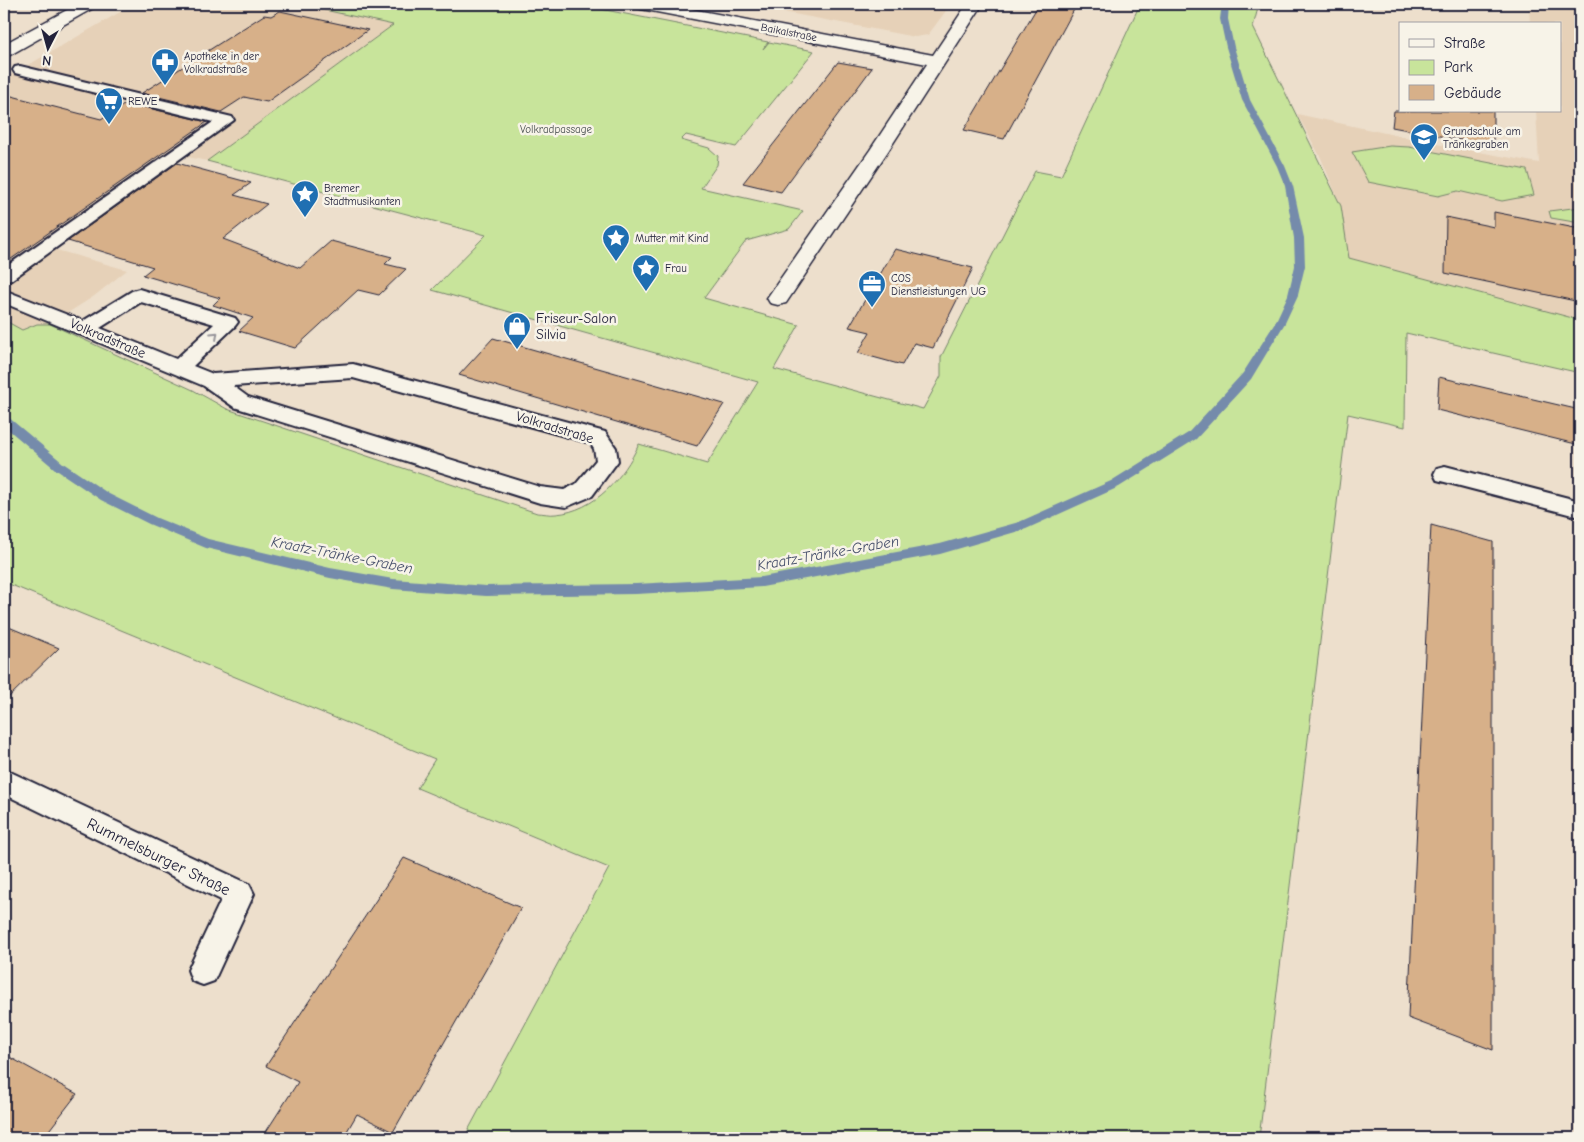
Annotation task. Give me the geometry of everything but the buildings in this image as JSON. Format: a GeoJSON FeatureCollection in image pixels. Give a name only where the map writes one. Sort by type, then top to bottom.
{"type":"FeatureCollection","features":[{"type":"Feature","properties":{"kind":"street"},"geometry":{"type":"LineString","coordinates":[[4,51],[89,4]]}},
{"type":"Feature","properties":{"kind":"street","name":"Baikalstraße"},"geometry":{"type":"LineString","coordinates":[[641,4],[937,61]]}},
{"type":"Feature","properties":{"kind":"street"},"geometry":{"type":"LineString","coordinates":[[778,298],[975,4]]}},
{"type":"Feature","properties":{"kind":"lane"},"geometry":{"type":"LineString","coordinates":[[4,276],[226,120],[20,70]]}},
{"type":"Feature","properties":{"kind":"lane"},"geometry":{"type":"LineString","coordinates":[[85,330],[139,295],[228,322],[178,367]]}},
{"type":"Feature","properties":{"kind":"lane","name":"Volkradstraße"},"geometry":{"type":"LineString","coordinates":[[4,296],[211,381],[240,402],[540,495],[566,499],[584,490],[607,460],[606,448],[597,437],[353,371],[211,381]]}},
{"type":"Feature","properties":{"kind":"lane"},"geometry":{"type":"LineString","coordinates":[[1445,474],[1580,510]]}},
{"type":"Feature","properties":{"kind":"lane","name":"Rummelsburger Straße"},"geometry":{"type":"LineString","coordinates":[[4,781],[239,894],[203,970]]}},
{"type":"Feature","properties":{"kind":"shaded area"},"geometry":{"type":"Polygon","coordinates":[[[134,4],[327,4],[321,8],[394,25],[207,161],[183,156],[53,249],[127,270],[93,297],[50,324],[37,324],[22,330],[4,320],[4,79],[134,4]]]}},
{"type":"Feature","properties":{"kind":"shaded area"},"geometry":{"type":"Polygon","coordinates":[[[741,4],[951,4],[928,35],[915,37],[741,4]]]}},
{"type":"Feature","properties":{"kind":"shaded area","name":"Grundschule am Tränkegraben"},"geometry":{"type":"Polygon","coordinates":[[[1529,4],[1580,4],[1580,320],[1348,258],[1341,206],[1321,158],[1297,114],[1436,144],[1539,163],[1536,112],[1562,112],[1562,22],[1530,22],[1529,4]]]}},
{"type":"Feature","properties":{"kind":"green space","name":"Volkradpassage"},"geometry":{"type":"Polygon","coordinates":[[[327,4],[575,4],[768,42],[763,49],[769,42],[814,51],[736,147],[686,135],[681,140],[709,148],[718,156],[717,165],[701,188],[803,211],[789,229],[746,241],[704,298],[799,325],[774,369],[923,409],[941,376],[941,357],[1035,171],[1061,176],[1140,4],[1259,4],[1253,27],[1341,206],[1349,258],[1580,320],[1580,373],[1406,333],[1405,427],[1348,414],[1259,1138],[464,1138],[609,868],[417,788],[435,759],[4,582],[4,320],[22,330],[37,324],[50,324],[193,390],[227,409],[537,513],[549,514],[570,511],[595,499],[616,480],[639,444],[707,464],[758,382],[432,290],[486,235],[207,161],[393,25],[320,9],[327,4]]]}},
{"type":"Feature","properties":{"kind":"green space"},"geometry":{"type":"Polygon","coordinates":[[[1390,146],[1409,147],[1527,170],[1534,195],[1502,201],[1458,191],[1438,196],[1368,182],[1352,152],[1390,146]]]}},
{"type":"Feature","properties":{"kind":"green space"},"geometry":{"type":"Polygon","coordinates":[[[1580,207],[1580,223],[1551,218],[1549,211],[1580,207]]]}},
{"type":"Feature","properties":{"kind":"waterway","name":"Kraatz-Tränke-Graben"},"geometry":{"type":"LineString","coordinates":[[4,420],[59,466],[105,497],[153,521],[206,543],[330,573],[393,584],[486,591],[636,589],[762,582],[940,549],[1022,526],[1115,484],[1192,436],[1247,376],[1280,323],[1293,295],[1300,266],[1299,238],[1289,186],[1281,166],[1246,100],[1230,47],[1224,19],[1225,4]]}},
{"type":"Feature","properties":{"kind":"place","name":"Apotheke in der Volkradstraße"},"geometry":{"type":"Point","coordinates":[165,86]}},
{"type":"Feature","properties":{"kind":"place","name":"REWE"},"geometry":{"type":"Point","coordinates":[109,125]}},
{"type":"Feature","properties":{"kind":"place","name":"Grundschule am Tränkegraben"},"geometry":{"type":"Point","coordinates":[1424,161]}},
{"type":"Feature","properties":{"kind":"place","name":"Bremer Stadtmusikanten"},"geometry":{"type":"Point","coordinates":[305,218]}},
{"type":"Feature","properties":{"kind":"place","name":"Mutter mit Kind"},"geometry":{"type":"Point","coordinates":[616,262]}},
{"type":"Feature","properties":{"kind":"place","name":"Frau"},"geometry":{"type":"Point","coordinates":[646,292]}},
{"type":"Feature","properties":{"kind":"place","name":"COS Dienstleistungen UG"},"geometry":{"type":"Point","coordinates":[872,308]}},
{"type":"Feature","properties":{"kind":"place","name":"Friseur-Salon Silvia"},"geometry":{"type":"Point","coordinates":[517,350]}}]}
